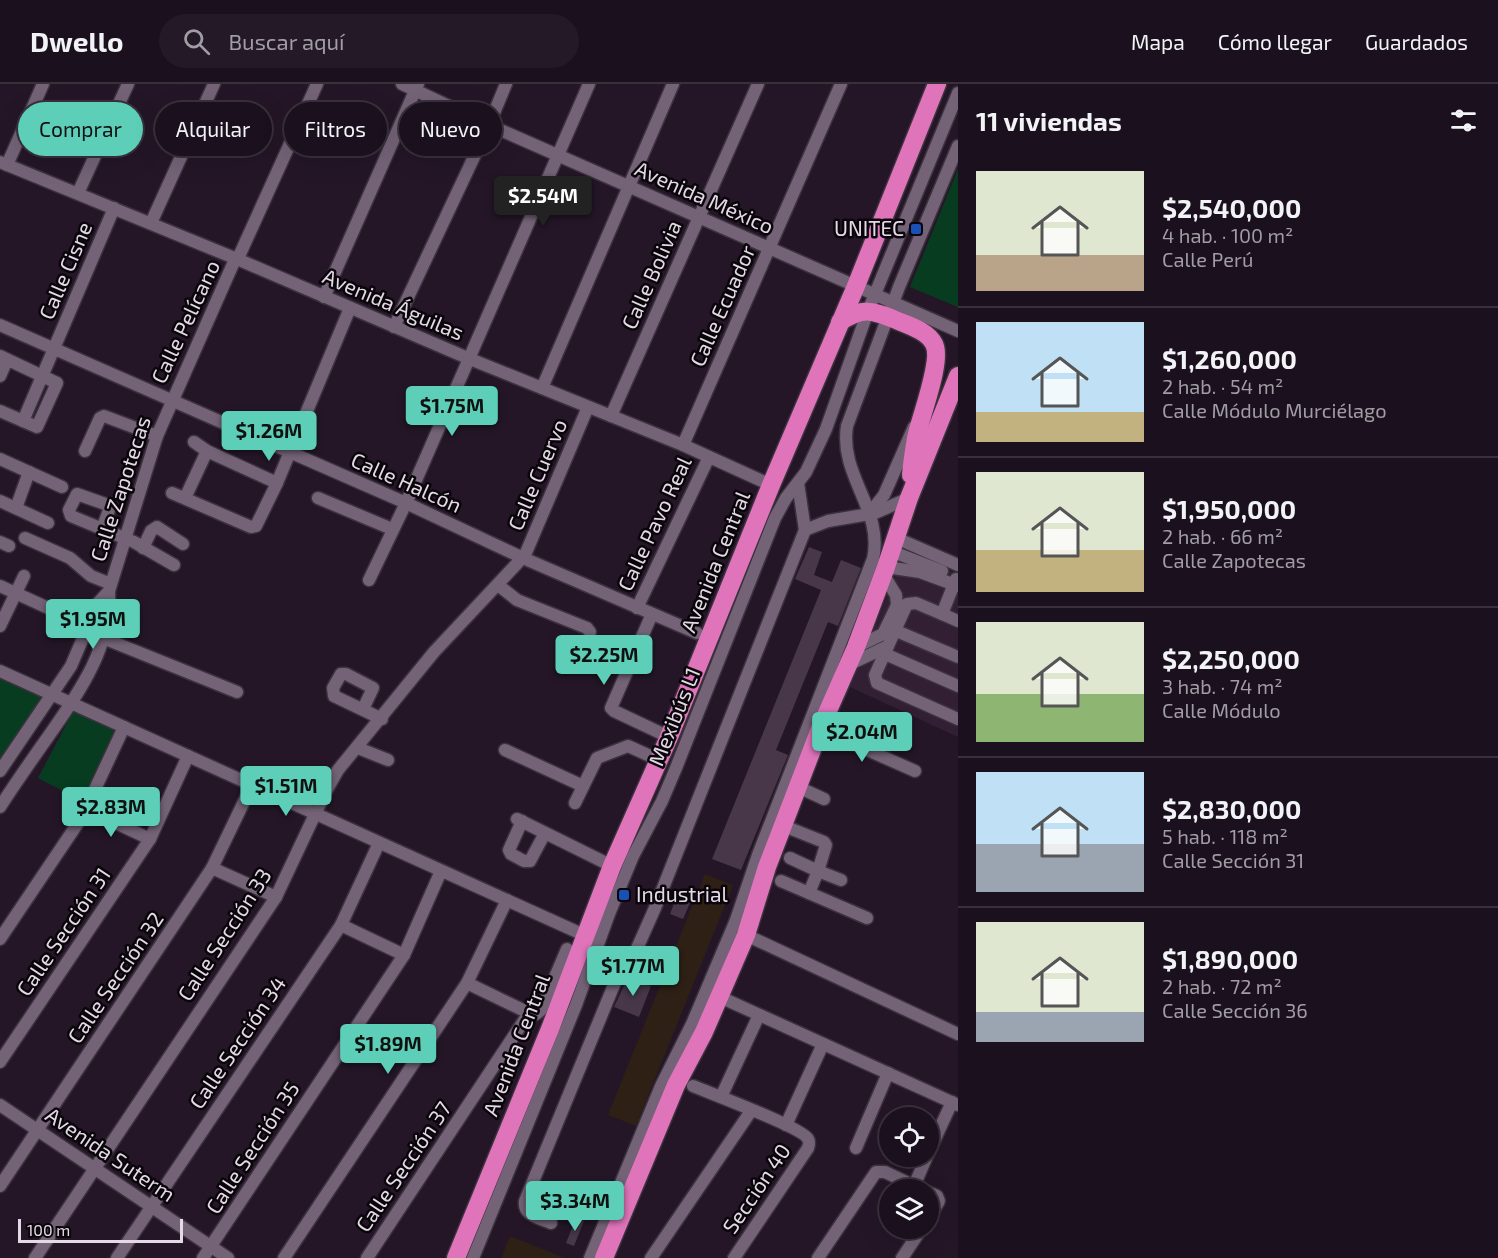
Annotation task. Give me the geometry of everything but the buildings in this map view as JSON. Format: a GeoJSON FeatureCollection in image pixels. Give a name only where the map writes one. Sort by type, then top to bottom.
{"type":"FeatureCollection","features":[{"type":"Feature","properties":{"kind":"highway","name":"Avenida Central"},"geometry":{"type":"LineString","coordinates":[[456,1258],[550,1029],[612,866],[669,737],[937,84]]}},
{"type":"Feature","properties":{"kind":"highway"},"geometry":{"type":"LineString","coordinates":[[840,322],[871,302],[891,310],[934,342],[937,350],[936,363],[914,453],[909,498]]}},
{"type":"Feature","properties":{"kind":"highway"},"geometry":{"type":"LineString","coordinates":[[604,1258],[676,1085],[704,1032],[746,935],[767,867],[820,729],[856,647],[909,498],[958,376]]}},
{"type":"Feature","properties":{"kind":"street"},"geometry":{"type":"LineString","coordinates":[[3,163],[44,84]]}},
{"type":"Feature","properties":{"kind":"street"},"geometry":{"type":"LineString","coordinates":[[78,193],[128,84]]}},
{"type":"Feature","properties":{"kind":"street"},"geometry":{"type":"LineString","coordinates":[[151,224],[214,84]]}},
{"type":"Feature","properties":{"kind":"street","name":"Calle Pelícano"},"geometry":{"type":"LineString","coordinates":[[172,400],[317,84]]}},
{"type":"Feature","properties":{"kind":"street","name":"Avenida México"},"geometry":{"type":"LineString","coordinates":[[402,84],[417,87],[445,102]]}},
{"type":"Feature","properties":{"kind":"street"},"geometry":{"type":"LineString","coordinates":[[499,102],[506,84]]}},
{"type":"Feature","properties":{"kind":"street"},"geometry":{"type":"LineString","coordinates":[[369,580],[470,359],[589,84]]}},
{"type":"Feature","properties":{"kind":"street"},"geometry":{"type":"LineString","coordinates":[[542,388],[673,84]]}},
{"type":"Feature","properties":{"kind":"street","name":"Calle Bolivia"},"geometry":{"type":"LineString","coordinates":[[611,416],[758,84]]}},
{"type":"Feature","properties":{"kind":"street","name":"Calle Ecuador"},"geometry":{"type":"LineString","coordinates":[[683,445],[841,84]]}},
{"type":"Feature","properties":{"kind":"street"},"geometry":{"type":"LineString","coordinates":[[324,297],[417,87]]}},
{"type":"Feature","properties":{"kind":"street","name":"Mexibús L1"},"geometry":{"type":"LineString","coordinates":[[473,1258],[576,1005],[625,875],[662,801],[775,518],[786,498],[807,472],[826,429],[871,302],[958,93]]}},
{"type":"Feature","properties":{"kind":"street","name":"Avenida México"},"geometry":{"type":"LineString","coordinates":[[502,131],[856,286],[871,302]]}},
{"type":"Feature","properties":{"kind":"street"},"geometry":{"type":"LineString","coordinates":[[590,1258],[662,1086],[692,1024],[736,920],[758,855],[873,559],[876,539],[870,513],[849,466],[845,436],[850,416],[891,310],[958,146]]}},
{"type":"Feature","properties":{"kind":"street"},"geometry":{"type":"LineString","coordinates":[[394,327],[474,156]]}},
{"type":"Feature","properties":{"kind":"street","name":"Avenida Águilas"},"geometry":{"type":"LineString","coordinates":[[3,163],[237,259],[470,359],[683,445],[771,485]]}},
{"type":"Feature","properties":{"kind":"street","name":"Calle Cisne"},"geometry":{"type":"LineString","coordinates":[[42,376],[114,208]]}},
{"type":"Feature","properties":{"kind":"street"},"geometry":{"type":"LineString","coordinates":[[172,493],[254,528],[257,525],[290,453],[350,308]]}},
{"type":"Feature","properties":{"kind":"street"},"geometry":{"type":"LineString","coordinates":[[891,310],[958,331]]}},
{"type":"Feature","properties":{"kind":"street","name":"Calle Halcón"},"geometry":{"type":"LineString","coordinates":[[0,325],[406,502],[523,558],[697,633]]}},
{"type":"Feature","properties":{"kind":"street"},"geometry":{"type":"LineString","coordinates":[[0,376],[4,358],[57,383],[37,427],[0,411]]}},
{"type":"Feature","properties":{"kind":"street","name":"Calle Zapotecas"},"geometry":{"type":"LineString","coordinates":[[0,807],[92,670],[103,638],[110,607],[110,587],[124,538],[157,436],[172,400]]}},
{"type":"Feature","properties":{"kind":"street","name":"Calle Cuervo"},"geometry":{"type":"LineString","coordinates":[[523,558],[588,406]]}},
{"type":"Feature","properties":{"kind":"street"},"geometry":{"type":"LineString","coordinates":[[85,451],[100,418],[104,416],[157,436]]}},
{"type":"Feature","properties":{"kind":"street"},"geometry":{"type":"LineString","coordinates":[[870,513],[884,495],[904,446],[914,426],[922,417]]}},
{"type":"Feature","properties":{"kind":"street"},"geometry":{"type":"LineString","coordinates":[[194,442],[207,451],[277,483]]}},
{"type":"Feature","properties":{"kind":"street"},"geometry":{"type":"LineString","coordinates":[[185,498],[207,451]]}},
{"type":"Feature","properties":{"kind":"street","name":"Calle Pavo Real"},"geometry":{"type":"LineString","coordinates":[[637,608],[709,457]]}},
{"type":"Feature","properties":{"kind":"street"},"geometry":{"type":"LineString","coordinates":[[0,459],[62,487]]}},
{"type":"Feature","properties":{"kind":"street"},"geometry":{"type":"LineString","coordinates":[[16,508],[29,472]]}},
{"type":"Feature","properties":{"kind":"street"},"geometry":{"type":"LineString","coordinates":[[551,1223],[527,1213],[525,1201],[616,980],[634,953],[655,908],[806,530],[798,483]]}},
{"type":"Feature","properties":{"kind":"street"},"geometry":{"type":"LineString","coordinates":[[318,498],[392,530]]}},
{"type":"Feature","properties":{"kind":"street"},"geometry":{"type":"LineString","coordinates":[[806,530],[828,521],[881,511],[909,498]]}},
{"type":"Feature","properties":{"kind":"street"},"geometry":{"type":"LineString","coordinates":[[0,501],[48,523]]}},
{"type":"Feature","properties":{"kind":"street"},"geometry":{"type":"LineString","coordinates":[[143,548],[151,531],[157,527],[183,544]]}},
{"type":"Feature","properties":{"kind":"street"},"geometry":{"type":"LineString","coordinates":[[102,529],[174,565]]}},
{"type":"Feature","properties":{"kind":"street"},"geometry":{"type":"LineString","coordinates":[[25,538],[70,558],[91,576],[110,587]]}},
{"type":"Feature","properties":{"kind":"street","name":"Calle Sección 33"},"geometry":{"type":"LineString","coordinates":[[35,1258],[276,897],[333,778],[434,652],[523,558]]}},
{"type":"Feature","properties":{"kind":"street"},"geometry":{"type":"LineString","coordinates":[[889,558],[958,565]]}},
{"type":"Feature","properties":{"kind":"street"},"geometry":{"type":"LineString","coordinates":[[889,558],[920,572],[957,583],[942,614]]}},
{"type":"Feature","properties":{"kind":"street"},"geometry":{"type":"LineString","coordinates":[[0,626],[24,576]]}},
{"type":"Feature","properties":{"kind":"street"},"geometry":{"type":"LineString","coordinates":[[498,585],[518,600],[587,628],[590,632]]}},
{"type":"Feature","properties":{"kind":"street"},"geometry":{"type":"LineString","coordinates":[[0,586],[89,628],[103,638],[237,692]]}},
{"type":"Feature","properties":{"kind":"street","name":"Calle Zapotecas"},"geometry":{"type":"LineString","coordinates":[[0,772],[75,659],[98,603],[110,587]]}},
{"type":"Feature","properties":{"kind":"street"},"geometry":{"type":"LineString","coordinates":[[958,621],[916,603],[909,603],[904,607],[875,675],[877,683],[958,719]]}},
{"type":"Feature","properties":{"kind":"street"},"geometry":{"type":"LineString","coordinates":[[652,614],[611,708],[669,737]]}},
{"type":"Feature","properties":{"kind":"street"},"geometry":{"type":"LineString","coordinates":[[894,630],[958,657]]}},
{"type":"Feature","properties":{"kind":"street"},"geometry":{"type":"LineString","coordinates":[[848,665],[886,650],[958,686]]}},
{"type":"Feature","properties":{"kind":"street"},"geometry":{"type":"LineString","coordinates":[[0,671],[584,935]]}},
{"type":"Feature","properties":{"kind":"street"},"geometry":{"type":"LineString","coordinates":[[363,709],[382,719]]}},
{"type":"Feature","properties":{"kind":"street"},"geometry":{"type":"LineString","coordinates":[[0,939],[86,809],[124,727]]}},
{"type":"Feature","properties":{"kind":"street"},"geometry":{"type":"LineString","coordinates":[[575,803],[597,758],[628,746],[657,764],[692,728]]}},
{"type":"Feature","properties":{"kind":"street"},"geometry":{"type":"LineString","coordinates":[[820,729],[915,771]]}},
{"type":"Feature","properties":{"kind":"street"},"geometry":{"type":"LineString","coordinates":[[358,748],[388,760]]}},
{"type":"Feature","properties":{"kind":"street"},"geometry":{"type":"LineString","coordinates":[[505,750],[583,786]]}},
{"type":"Feature","properties":{"kind":"street","name":"Calle Sección 31"},"geometry":{"type":"LineString","coordinates":[[0,1062],[150,839],[188,756]]}},
{"type":"Feature","properties":{"kind":"street"},"geometry":{"type":"LineString","coordinates":[[0,772],[18,780]]}},
{"type":"Feature","properties":{"kind":"street","name":"Calle Sección 32"},"geometry":{"type":"LineString","coordinates":[[0,1186],[212,868],[252,785]]}},
{"type":"Feature","properties":{"kind":"street"},"geometry":{"type":"LineString","coordinates":[[798,787],[824,798]]}},
{"type":"Feature","properties":{"kind":"street"},"geometry":{"type":"LineString","coordinates":[[86,809],[150,839]]}},
{"type":"Feature","properties":{"kind":"street"},"geometry":{"type":"LineString","coordinates":[[544,834],[530,861],[524,861],[511,854],[510,850],[520,820],[612,866]]}},
{"type":"Feature","properties":{"kind":"street"},"geometry":{"type":"LineString","coordinates":[[783,826],[825,843],[826,849],[809,893]]}},
{"type":"Feature","properties":{"kind":"street","name":"Calle Sección 34"},"geometry":{"type":"LineString","coordinates":[[117,1258],[341,925],[379,843]]}},
{"type":"Feature","properties":{"kind":"street"},"geometry":{"type":"LineString","coordinates":[[790,858],[840,880]]}},
{"type":"Feature","properties":{"kind":"street"},"geometry":{"type":"LineString","coordinates":[[212,868],[276,897]]}},
{"type":"Feature","properties":{"kind":"street","name":"Calle Sección 35"},"geometry":{"type":"LineString","coordinates":[[203,1258],[404,955],[441,871]]}},
{"type":"Feature","properties":{"kind":"street"},"geometry":{"type":"LineString","coordinates":[[781,881],[867,918]]}},
{"type":"Feature","properties":{"kind":"street"},"geometry":{"type":"LineString","coordinates":[[284,1258],[467,983],[507,900]]}},
{"type":"Feature","properties":{"kind":"street"},"geometry":{"type":"LineString","coordinates":[[341,925],[404,955]]}},
{"type":"Feature","properties":{"kind":"street"},"geometry":{"type":"LineString","coordinates":[[746,935],[958,1034]]}},
{"type":"Feature","properties":{"kind":"street","name":"Calle Sección 37"},"geometry":{"type":"LineString","coordinates":[[367,1258],[529,1013],[536,1014],[541,1010],[567,949]]}},
{"type":"Feature","properties":{"kind":"street"},"geometry":{"type":"LineString","coordinates":[[467,983],[529,1013]]}},
{"type":"Feature","properties":{"kind":"street"},"geometry":{"type":"LineString","coordinates":[[720,997],[955,1104],[939,1134]]}},
{"type":"Feature","properties":{"kind":"street"},"geometry":{"type":"LineString","coordinates":[[721,1097],[759,1015]]}},
{"type":"Feature","properties":{"kind":"street"},"geometry":{"type":"LineString","coordinates":[[693,1086],[786,1125],[823,1044]]}},
{"type":"Feature","properties":{"kind":"street"},"geometry":{"type":"LineString","coordinates":[[856,1148],[888,1073]]}},
{"type":"Feature","properties":{"kind":"street","name":"Avenida Suterm"},"geometry":{"type":"LineString","coordinates":[[0,1105],[228,1258]]}},
{"type":"Feature","properties":{"kind":"street"},"geometry":{"type":"LineString","coordinates":[[651,1258],[751,1111]]}},
{"type":"Feature","properties":{"kind":"street","name":"Sección 40"},"geometry":{"type":"LineString","coordinates":[[734,1258],[808,1148],[809,1141],[806,1136],[786,1125]]}},
{"type":"Feature","properties":{"kind":"street"},"geometry":{"type":"LineString","coordinates":[[818,1258],[874,1174],[879,1171],[885,1172],[899,1179]]}},
{"type":"Feature","properties":{"kind":"street"},"geometry":{"type":"LineString","coordinates":[[902,1258],[915,1239]]}},
{"type":"Feature","properties":{"kind":"shaded area"},"geometry":{"type":"Polygon","coordinates":[[[905,552],[958,574],[958,737],[850,687],[905,552]]]}},
{"type":"Feature","properties":{"kind":"shaded area"},"geometry":{"type":"Polygon","coordinates":[[[705,874],[733,885],[636,1126],[608,1115],[705,874]]]}},
{"type":"Feature","properties":{"kind":"shaded area"},"geometry":{"type":"Polygon","coordinates":[[[510,1236],[565,1258],[501,1258],[510,1236]]]}},
{"type":"Feature","properties":{"kind":"green space"},"geometry":{"type":"Polygon","coordinates":[[[958,169],[958,307],[910,287],[958,169]]]}},
{"type":"Feature","properties":{"kind":"green space"},"geometry":{"type":"Polygon","coordinates":[[[0,675],[43,695],[0,763],[0,675]]]}},
{"type":"Feature","properties":{"kind":"green space"},"geometry":{"type":"Polygon","coordinates":[[[75,708],[119,731],[82,801],[38,778],[75,708]]]}},
{"type":"Feature","properties":{"kind":"place","name":"UNITEC"},"geometry":{"type":"Point","coordinates":[916,229]}},
{"type":"Feature","properties":{"kind":"place","name":"Industrial"},"geometry":{"type":"Point","coordinates":[624,895]}}]}
